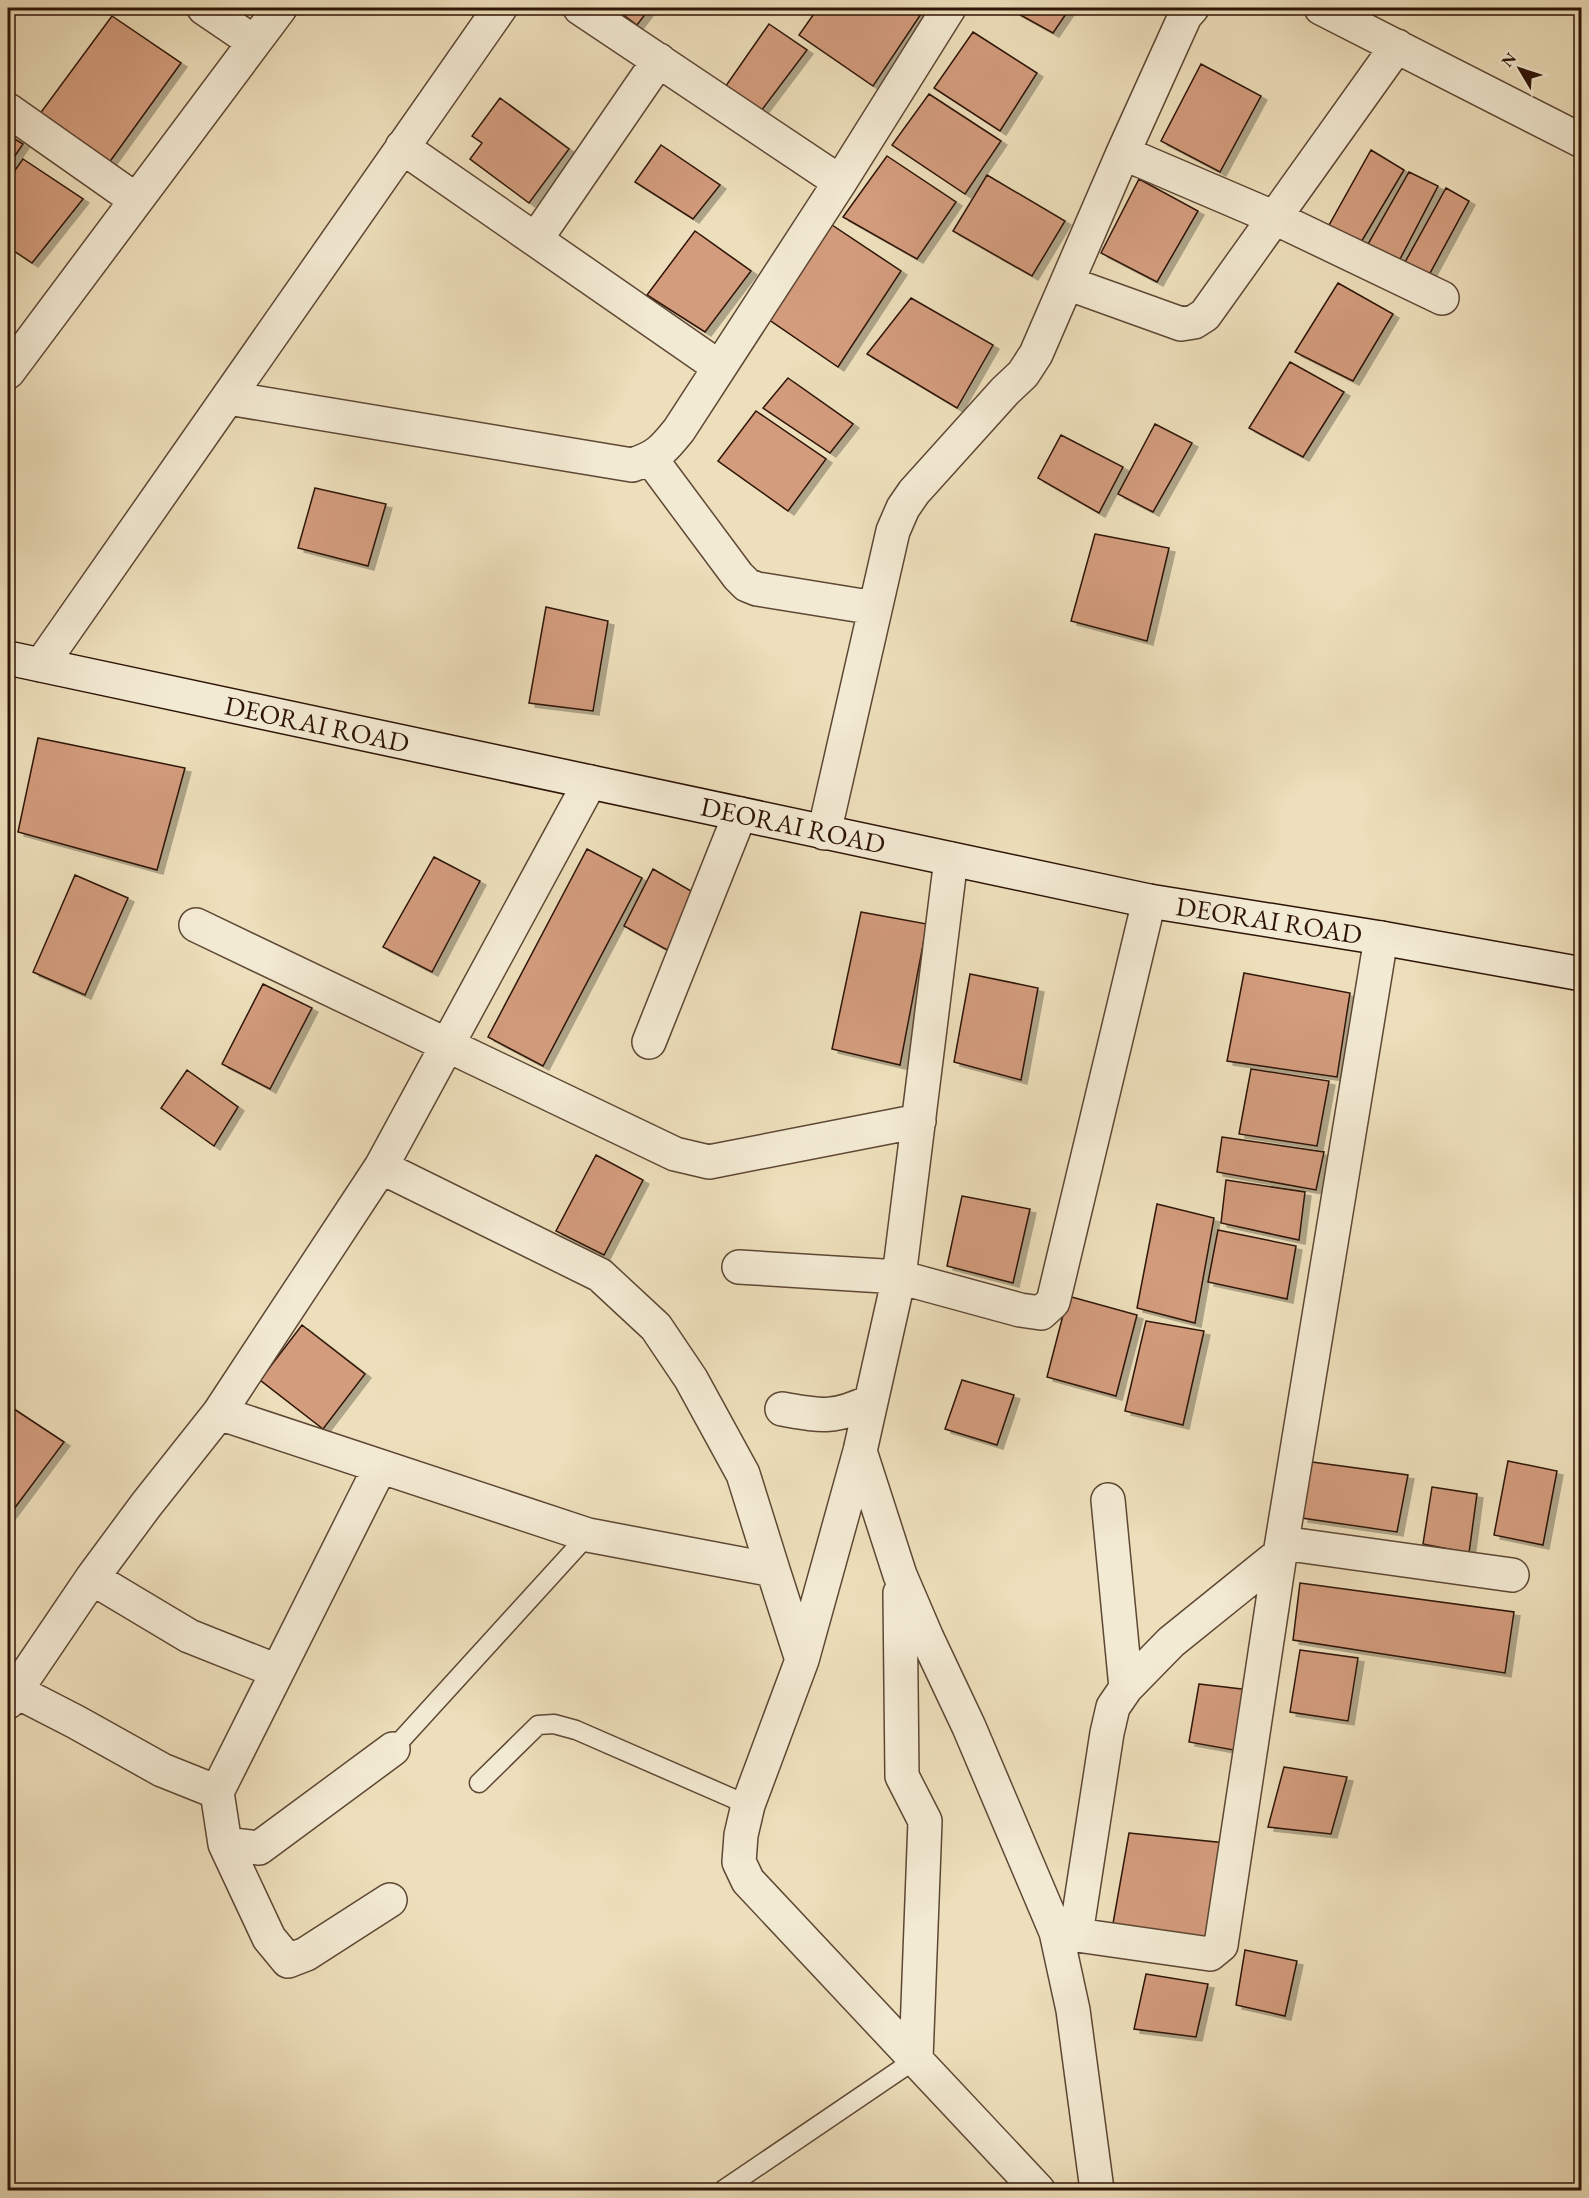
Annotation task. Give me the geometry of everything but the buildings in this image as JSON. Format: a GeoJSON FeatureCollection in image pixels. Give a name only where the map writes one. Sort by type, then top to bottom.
{"type":"FeatureCollection","features":[{"type":"Feature","properties":{"kind":"street"},"geometry":{"type":"LineString","coordinates":[[204,8],[254,42]]}},
{"type":"Feature","properties":{"kind":"street"},"geometry":{"type":"LineString","coordinates":[[8,372],[280,8]]}},
{"type":"Feature","properties":{"kind":"street"},"geometry":{"type":"LineString","coordinates":[[42,665],[500,8]]}},
{"type":"Feature","properties":{"kind":"street"},"geometry":{"type":"LineString","coordinates":[[580,8],[840,182]]}},
{"type":"Feature","properties":{"kind":"street"},"geometry":{"type":"LineString","coordinates":[[228,398],[632,465],[651,459],[679,430],[840,182],[949,8]]}},
{"type":"Feature","properties":{"kind":"street"},"geometry":{"type":"LineString","coordinates":[[824,833],[893,531],[903,508],[914,492],[1023,374],[1036,354],[1123,153],[1185,16],[1192,8]]}},
{"type":"Feature","properties":{"kind":"street"},"geometry":{"type":"LineString","coordinates":[[1321,8],[1581,141]]}},
{"type":"Feature","properties":{"kind":"street"},"geometry":{"type":"LineString","coordinates":[[1067,283],[1181,324],[1194,322],[1205,315],[1397,46]]}},
{"type":"Feature","properties":{"kind":"street"},"geometry":{"type":"LineString","coordinates":[[536,239],[659,60]]}},
{"type":"Feature","properties":{"kind":"street"},"geometry":{"type":"LineString","coordinates":[[8,110],[136,200]]}},
{"type":"Feature","properties":{"kind":"street"},"geometry":{"type":"LineString","coordinates":[[402,147],[719,367]]}},
{"type":"Feature","properties":{"kind":"street"},"geometry":{"type":"LineString","coordinates":[[1123,153],[1275,218],[1442,298]]}},
{"type":"Feature","properties":{"kind":"street"},"geometry":{"type":"LineString","coordinates":[[651,459],[747,585],[757,589],[875,608]]}},
{"type":"Feature","properties":{"kind":"street","name":"DEORAI ROAD"},"geometry":{"type":"LineString","coordinates":[[8,657],[1149,901],[1381,938],[1581,974]]}},
{"type":"Feature","properties":{"kind":"street"},"geometry":{"type":"LineString","coordinates":[[218,1792],[162,1770],[76,1722],[10,1694],[146,1505],[219,1413],[381,1167],[591,782]]}},
{"type":"Feature","properties":{"kind":"street"},"geometry":{"type":"LineString","coordinates":[[649,1042],[740,814]]}},
{"type":"Feature","properties":{"kind":"street"},"geometry":{"type":"LineString","coordinates":[[951,859],[899,1276],[860,1451],[802,1660],[748,1805],[741,1835],[739,1862],[748,1881],[1038,2190]]}},
{"type":"Feature","properties":{"kind":"street"},"geometry":{"type":"LineString","coordinates":[[739,1267],[899,1276],[1041,1313],[1053,1302],[1149,901]]}},
{"type":"Feature","properties":{"kind":"street"},"geometry":{"type":"LineString","coordinates":[[196,925],[447,1043],[675,1154],[709,1162],[919,1121]]}},
{"type":"Feature","properties":{"kind":"street"},"geometry":{"type":"LineString","coordinates":[[1066,1933],[1210,1954],[1221,1945],[1281,1549],[1381,938]]}},
{"type":"Feature","properties":{"kind":"street"},"geometry":{"type":"LineString","coordinates":[[381,1167],[600,1275],[656,1327],[691,1379],[743,1474],[802,1660]]}},
{"type":"Feature","properties":{"kind":"street"},"geometry":{"type":"LineString","coordinates":[[782,1409],[820,1415],[848,1412],[871,1401]]}},
{"type":"Feature","properties":{"kind":"street"},"geometry":{"type":"LineString","coordinates":[[219,1413],[588,1535],[773,1570]]}},
{"type":"Feature","properties":{"kind":"street"},"geometry":{"type":"LineString","coordinates":[[860,1451],[900,1575],[927,1638],[1066,1933]]}},
{"type":"Feature","properties":{"kind":"street"},"geometry":{"type":"LineString","coordinates":[[380,1467],[218,1792],[225,1844],[269,1938],[288,1961],[306,1954],[390,1900]]}},
{"type":"Feature","properties":{"kind":"street"},"geometry":{"type":"LineString","coordinates":[[1108,1500],[1126,1688]]}},
{"type":"Feature","properties":{"kind":"street"},"geometry":{"type":"LineString","coordinates":[[1097,2190],[1072,2010],[1066,1933],[1113,1707],[1126,1688],[1171,1642],[1281,1549],[1512,1575]]}},
{"type":"Feature","properties":{"kind":"street"},"geometry":{"type":"LineString","coordinates":[[900,1575],[902,1776],[925,1821],[916,2059]]}},
{"type":"Feature","properties":{"kind":"street"},"geometry":{"type":"LineString","coordinates":[[92,1578],[189,1636],[278,1671]]}},
{"type":"Feature","properties":{"kind":"street"},"geometry":{"type":"LineString","coordinates":[[225,1844],[259,1848],[393,1749]]}},
{"type":"Feature","properties":{"kind":"lane"},"geometry":{"type":"LineString","coordinates":[[393,1749],[588,1535]]}},
{"type":"Feature","properties":{"kind":"lane"},"geometry":{"type":"LineString","coordinates":[[479,1783],[538,1725],[554,1724],[576,1730],[748,1805]]}},
{"type":"Feature","properties":{"kind":"lane"},"geometry":{"type":"LineString","coordinates":[[723,2190],[916,2059]]}}]}
